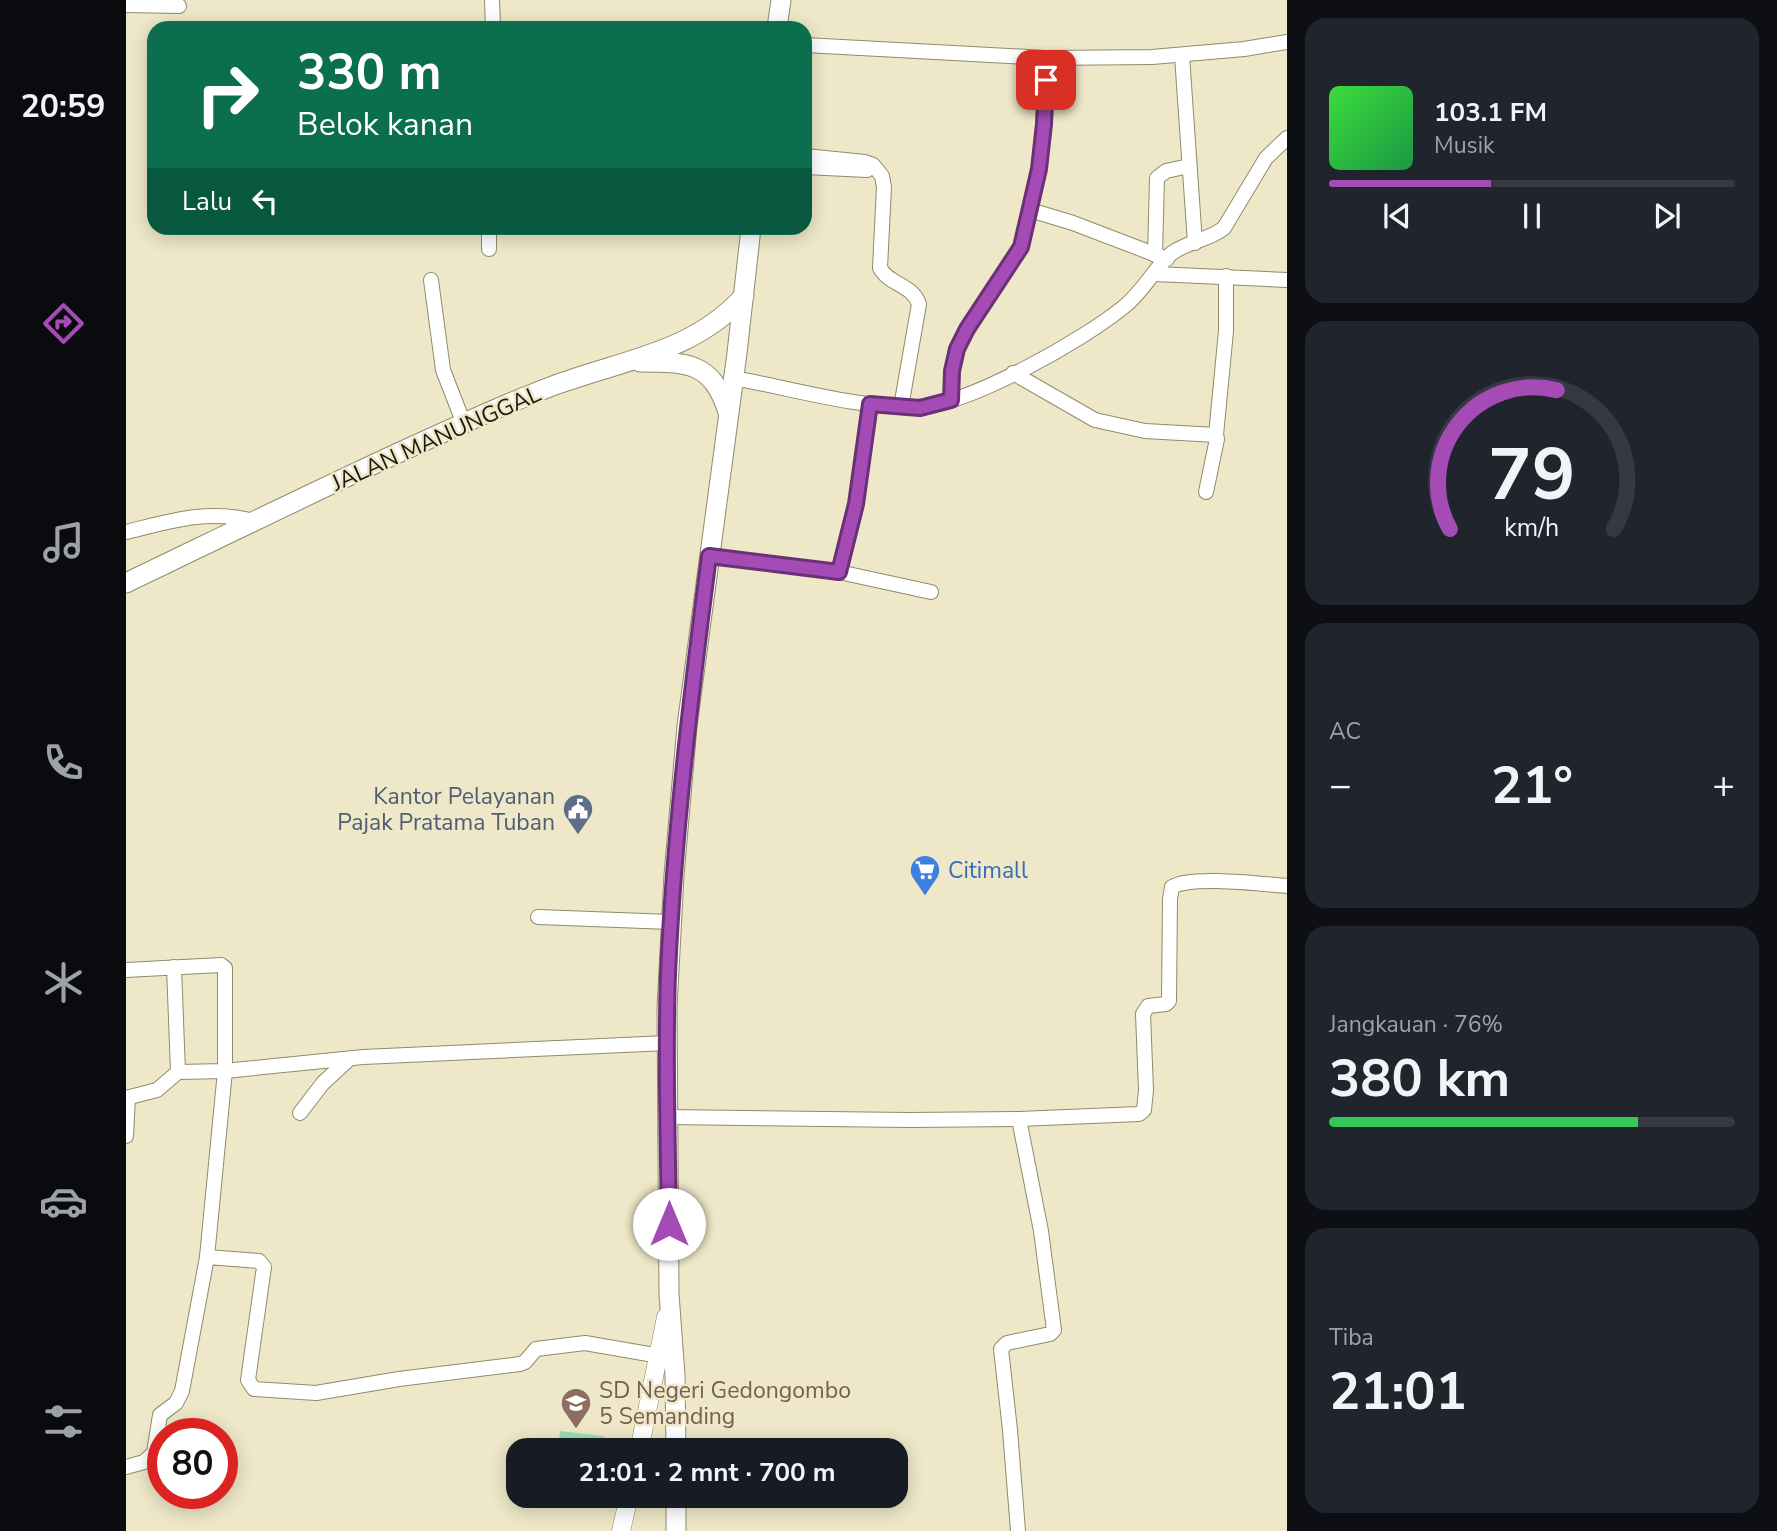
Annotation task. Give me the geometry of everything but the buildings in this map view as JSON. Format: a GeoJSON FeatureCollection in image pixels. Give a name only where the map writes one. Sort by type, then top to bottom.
{"type":"FeatureCollection","features":[{"type":"Feature","properties":{"kind":"highway"},"geometry":{"type":"LineString","coordinates":[[778,21],[781,0]]}},
{"type":"Feature","properties":{"kind":"highway"},"geometry":{"type":"LineString","coordinates":[[676,1438],[675,1375],[669,1294],[667,1043],[671,922],[687,726],[750,235]]}},
{"type":"Feature","properties":{"kind":"highway","name":"JALAN MANUNGGAL"},"geometry":{"type":"LineString","coordinates":[[126,583],[464,424],[568,380],[622,364],[691,338],[720,320],[744,296]]}},
{"type":"Feature","properties":{"kind":"highway"},"geometry":{"type":"LineString","coordinates":[[622,364],[661,363],[700,369],[712,379],[721,392],[729,413]]}},
{"type":"Feature","properties":{"kind":"highway"},"geometry":{"type":"LineString","coordinates":[[676,1508],[676,1531]]}},
{"type":"Feature","properties":{"kind":"main road"},"geometry":{"type":"LineString","coordinates":[[642,1438],[660,1356],[669,1294]]}},
{"type":"Feature","properties":{"kind":"main road"},"geometry":{"type":"LineString","coordinates":[[621,1531],[626,1508]]}},
{"type":"Feature","properties":{"kind":"street"},"geometry":{"type":"LineString","coordinates":[[492,0],[493,21]]}},
{"type":"Feature","properties":{"kind":"street"},"geometry":{"type":"LineString","coordinates":[[126,5],[179,6]]}},
{"type":"Feature","properties":{"kind":"street"},"geometry":{"type":"LineString","coordinates":[[812,45],[1046,58],[1182,56],[1287,41]]}},
{"type":"Feature","properties":{"kind":"street"},"geometry":{"type":"LineString","coordinates":[[1182,56],[1195,243]]}},
{"type":"Feature","properties":{"kind":"street"},"geometry":{"type":"LineString","coordinates":[[951,400],[952,371],[957,349],[967,329],[1021,247],[1039,169],[1044,124],[1046,58]]}},
{"type":"Feature","properties":{"kind":"street"},"geometry":{"type":"LineString","coordinates":[[1030,210],[1073,223],[1161,257],[1215,235],[1224,228],[1266,158],[1287,138]]}},
{"type":"Feature","properties":{"kind":"street"},"geometry":{"type":"LineString","coordinates":[[1266,158],[1287,147]]}},
{"type":"Feature","properties":{"kind":"street"},"geometry":{"type":"LineString","coordinates":[[812,156],[868,163],[876,167],[882,176],[884,187],[880,268],[886,277],[914,293],[919,304],[901,407]]}},
{"type":"Feature","properties":{"kind":"street"},"geometry":{"type":"LineString","coordinates":[[733,378],[870,404],[920,408],[983,389],[1101,324],[1141,292],[1155,274],[1161,257],[1157,178],[1166,170],[1189,166]]}},
{"type":"Feature","properties":{"kind":"street"},"geometry":{"type":"LineString","coordinates":[[812,167],[867,170],[876,167]]}},
{"type":"Feature","properties":{"kind":"street"},"geometry":{"type":"LineString","coordinates":[[489,235],[489,249]]}},
{"type":"Feature","properties":{"kind":"street"},"geometry":{"type":"LineString","coordinates":[[1155,274],[1287,280]]}},
{"type":"Feature","properties":{"kind":"street"},"geometry":{"type":"LineString","coordinates":[[1206,492],[1217,439],[1226,331],[1226,276]]}},
{"type":"Feature","properties":{"kind":"street"},"geometry":{"type":"LineString","coordinates":[[431,280],[443,370],[464,424]]}},
{"type":"Feature","properties":{"kind":"street"},"geometry":{"type":"LineString","coordinates":[[1013,373],[1095,420],[1145,431],[1216,435]]}},
{"type":"Feature","properties":{"kind":"street"},"geometry":{"type":"LineString","coordinates":[[839,572],[856,504],[870,404]]}},
{"type":"Feature","properties":{"kind":"street"},"geometry":{"type":"LineString","coordinates":[[126,532],[188,517],[209,515],[230,515],[254,521]]}},
{"type":"Feature","properties":{"kind":"street"},"geometry":{"type":"LineString","coordinates":[[709,556],[839,572],[930,592]]}},
{"type":"Feature","properties":{"kind":"street"},"geometry":{"type":"LineString","coordinates":[[668,1117],[1019,1119],[1135,1115],[1144,1110],[1146,1090],[1143,1014],[1148,1006],[1166,1004],[1169,1001],[1172,887],[1180,883],[1215,881],[1287,886]]}},
{"type":"Feature","properties":{"kind":"street"},"geometry":{"type":"LineString","coordinates":[[538,917],[671,922]]}},
{"type":"Feature","properties":{"kind":"street"},"geometry":{"type":"LineString","coordinates":[[126,970],[221,965],[225,968],[225,1071],[207,1257],[180,1398],[160,1415],[154,1453],[144,1462],[126,1467]]}},
{"type":"Feature","properties":{"kind":"street"},"geometry":{"type":"LineString","coordinates":[[174,967],[178,1072]]}},
{"type":"Feature","properties":{"kind":"street"},"geometry":{"type":"LineString","coordinates":[[126,1136],[127,1098],[157,1090],[178,1072],[225,1071],[363,1057],[667,1043]]}},
{"type":"Feature","properties":{"kind":"street"},"geometry":{"type":"LineString","coordinates":[[300,1113],[323,1083],[348,1060]]}},
{"type":"Feature","properties":{"kind":"street"},"geometry":{"type":"LineString","coordinates":[[1017,1531],[1002,1349],[1004,1344],[1050,1334],[1054,1330],[1041,1231],[1019,1119]]}},
{"type":"Feature","properties":{"kind":"street"},"geometry":{"type":"LineString","coordinates":[[207,1257],[259,1261],[264,1267],[248,1381],[254,1389],[316,1394],[398,1379],[520,1364],[526,1362],[536,1349],[585,1343],[660,1356]]}},
{"type":"Feature","properties":{"kind":"green space"},"geometry":{"type":"Polygon","coordinates":[[[560,1431],[604,1436],[604,1438],[559,1438],[560,1431]]]}},
{"type":"Feature","properties":{"kind":"place","name":"Kantor Pelayanan Pajak Pratama Tuban"},"geometry":{"type":"Point","coordinates":[578,836]}},
{"type":"Feature","properties":{"kind":"place","name":"Citimall"},"geometry":{"type":"Point","coordinates":[925,897]}},
{"type":"Feature","properties":{"kind":"place","name":"SD Negeri Gedongombo 5 Semanding"},"geometry":{"type":"Point","coordinates":[576,1430]}},
{"type":"Feature","properties":{"kind":"route"},"geometry":{"type":"LineString","coordinates":[[669,1224],[668,972],[687,726],[709,556],[839,572],[856,504],[870,404],[920,408],[951,400],[952,371],[957,349],[967,329],[1021,247],[1039,169],[1046,80]]}}]}
